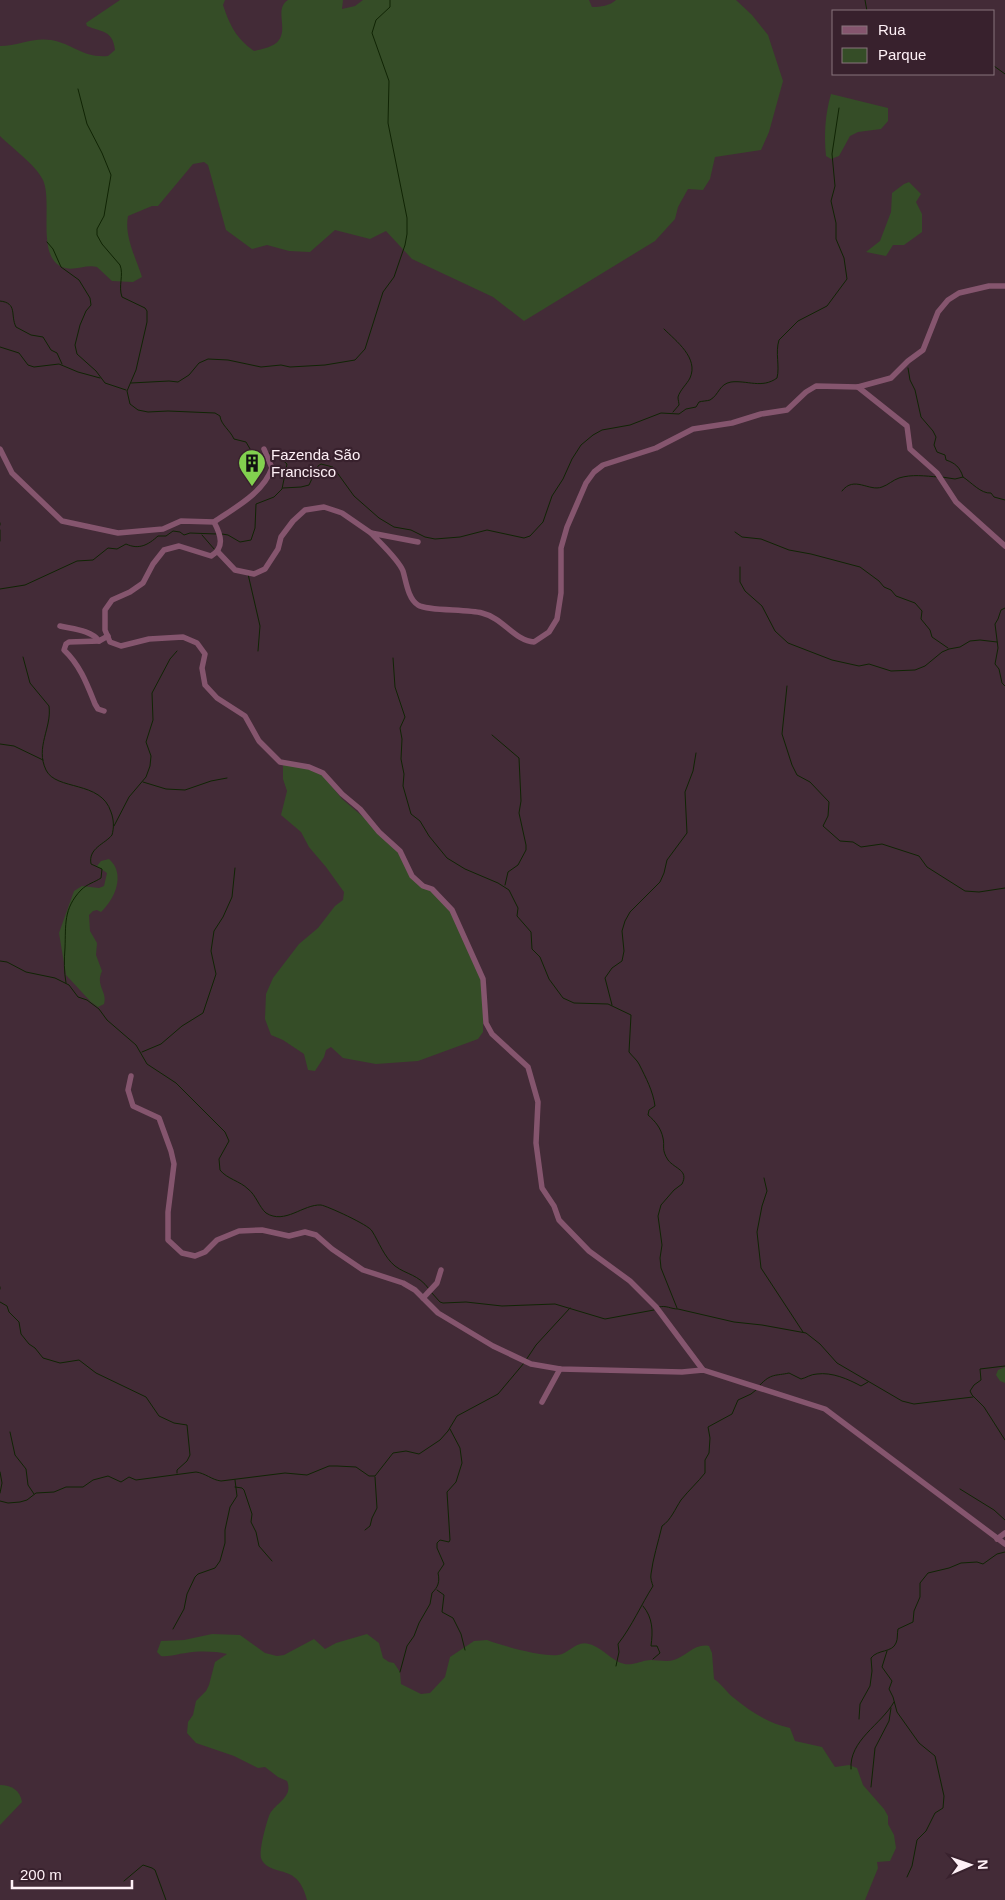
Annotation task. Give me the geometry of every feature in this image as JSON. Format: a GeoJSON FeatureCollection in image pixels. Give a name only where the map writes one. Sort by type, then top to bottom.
{"type":"FeatureCollection","features":[{"type":"Feature","properties":{"kind":"street"},"geometry":{"type":"LineString","coordinates":[[218,552],[235,570],[248,574],[265,569],[278,549],[281,537],[292,521],[305,510],[324,507],[342,513],[371,532],[402,568],[412,598],[420,607],[432,610],[466,610],[484,613],[503,623],[523,640],[534,642],[549,632],[557,620],[561,593],[561,548],[567,527],[586,483],[599,468],[614,460],[656,448],[692,429],[732,423],[761,414],[787,410],[806,392],[816,386],[858,387],[891,378],[908,360],[923,350],[938,312],[948,300],[959,293],[989,286],[1005,286]]}},
{"type":"Feature","properties":{"kind":"street"},"geometry":{"type":"LineString","coordinates":[[858,387],[907,426],[910,448],[937,473],[956,502],[1005,546]]}},
{"type":"Feature","properties":{"kind":"street"},"geometry":{"type":"LineString","coordinates":[[0,449],[12,473],[62,521],[118,533],[163,529],[182,521],[214,522],[243,502],[264,484],[272,468],[266,454]]}},
{"type":"Feature","properties":{"kind":"street"},"geometry":{"type":"LineString","coordinates":[[214,522],[220,535],[218,552],[211,556],[179,546],[164,550],[153,564],[143,583],[130,592],[112,600],[105,610],[105,630],[110,642],[122,646],[149,639],[183,637],[197,643],[205,654],[202,668],[205,685],[218,698],[244,716],[259,741],[280,762],[309,766],[323,773],[342,794],[360,808],[379,832],[400,851],[412,876],[423,886],[432,889],[452,910],[483,979],[486,1022],[492,1034],[528,1067],[538,1102],[536,1143],[542,1188],[554,1206],[559,1220],[589,1251],[630,1281],[657,1308],[703,1370]]}},
{"type":"Feature","properties":{"kind":"street"},"geometry":{"type":"LineString","coordinates":[[371,532],[418,542]]}},
{"type":"Feature","properties":{"kind":"street"},"geometry":{"type":"LineString","coordinates":[[60,626],[85,632],[97,637],[100,641]]}},
{"type":"Feature","properties":{"kind":"street"},"geometry":{"type":"LineString","coordinates":[[104,711],[98,709],[75,660],[64,650],[69,642],[100,641],[108,636]]}},
{"type":"Feature","properties":{"kind":"street"},"geometry":{"type":"LineString","coordinates":[[131,1076],[128,1090],[133,1106],[159,1118],[171,1151],[174,1164],[168,1212],[168,1240],[182,1253],[195,1256],[206,1252],[217,1240],[239,1231],[262,1230],[290,1236],[305,1232],[316,1235],[332,1249],[363,1270],[403,1283],[427,1294],[438,1313],[493,1346],[524,1361],[560,1369],[682,1372],[703,1370],[825,1409],[1005,1544]]}},
{"type":"Feature","properties":{"kind":"street"},"geometry":{"type":"LineString","coordinates":[[427,1294],[437,1283],[442,1270]]}},
{"type":"Feature","properties":{"kind":"street"},"geometry":{"type":"LineString","coordinates":[[542,1402],[560,1369]]}},
{"type":"Feature","properties":{"kind":"street"},"geometry":{"type":"LineString","coordinates":[[997,1539],[1005,1533]]}},
{"type":"Feature","properties":{"kind":"green space"},"geometry":{"type":"Polygon","coordinates":[[[120,0],[225,0],[223,5],[231,25],[238,36],[254,51],[271,46],[279,40],[282,30],[282,8],[288,0],[343,0],[342,9],[355,6],[363,0],[589,0],[592,7],[599,7],[611,4],[616,0],[736,0],[752,15],[768,35],[783,81],[769,132],[761,150],[715,157],[710,179],[703,190],[688,189],[678,207],[675,219],[655,241],[524,321],[493,297],[412,259],[386,231],[370,239],[335,230],[310,252],[289,251],[267,245],[252,249],[226,230],[208,165],[204,162],[193,164],[158,206],[152,206],[128,216],[129,239],[142,277],[133,282],[112,281],[97,267],[88,266],[71,269],[62,267],[54,261],[49,252],[46,228],[47,201],[43,180],[29,162],[0,136],[0,46],[44,39],[66,44],[91,55],[108,56],[115,50],[112,39],[106,33],[87,26],[86,23],[120,0]]]}},
{"type":"Feature","properties":{"kind":"green space"},"geometry":{"type":"Polygon","coordinates":[[[831,94],[888,108],[888,121],[881,129],[858,132],[850,136],[839,156],[831,159],[826,156],[825,140],[826,117],[831,94]]]}},
{"type":"Feature","properties":{"kind":"green space"},"geometry":{"type":"Polygon","coordinates":[[[909,182],[921,194],[916,202],[922,214],[922,232],[904,245],[893,245],[886,256],[866,252],[880,241],[891,212],[892,193],[909,182]]]}},
{"type":"Feature","properties":{"kind":"green space"},"geometry":{"type":"Polygon","coordinates":[[[283,763],[307,766],[321,773],[342,799],[381,832],[401,854],[408,869],[453,912],[482,973],[483,1032],[478,1039],[418,1061],[376,1064],[343,1058],[331,1047],[326,1050],[315,1071],[308,1070],[304,1054],[283,1040],[271,1035],[265,1019],[266,994],[273,978],[299,944],[318,928],[335,906],[343,900],[344,892],[309,847],[301,832],[281,815],[287,791],[283,779],[283,763]]]}},
{"type":"Feature","properties":{"kind":"green space"},"geometry":{"type":"Polygon","coordinates":[[[109,859],[117,872],[117,886],[106,907],[101,912],[93,911],[89,915],[90,931],[97,943],[96,955],[102,971],[100,981],[105,1000],[104,1004],[98,1007],[66,975],[59,933],[74,891],[82,886],[99,888],[104,886],[107,873],[97,866],[101,861],[109,859]]]}},
{"type":"Feature","properties":{"kind":"green space"},"geometry":{"type":"Polygon","coordinates":[[[1005,1367],[1005,1383],[1000,1381],[996,1375],[998,1370],[1005,1367]]]}},
{"type":"Feature","properties":{"kind":"green space"},"geometry":{"type":"Polygon","coordinates":[[[212,1634],[240,1635],[265,1653],[277,1656],[284,1655],[314,1639],[325,1649],[336,1643],[367,1634],[379,1643],[383,1658],[394,1663],[400,1672],[401,1684],[421,1694],[430,1693],[445,1677],[450,1657],[474,1641],[487,1640],[522,1650],[551,1655],[562,1654],[576,1645],[584,1643],[595,1646],[620,1663],[626,1664],[648,1660],[674,1660],[699,1646],[709,1646],[712,1653],[714,1679],[731,1696],[760,1716],[790,1728],[795,1741],[822,1747],[835,1767],[849,1765],[857,1768],[863,1785],[888,1816],[888,1824],[894,1835],[896,1848],[890,1861],[877,1862],[878,1868],[865,1900],[307,1900],[302,1887],[296,1879],[290,1874],[267,1866],[261,1858],[262,1843],[269,1816],[271,1811],[286,1796],[288,1792],[287,1781],[265,1767],[258,1768],[234,1756],[196,1743],[187,1733],[188,1722],[193,1715],[196,1701],[209,1685],[215,1662],[227,1654],[191,1652],[161,1656],[157,1652],[161,1641],[184,1640],[212,1634]]]}},
{"type":"Feature","properties":{"kind":"green space"},"geometry":{"type":"Polygon","coordinates":[[[0,1785],[8,1786],[17,1791],[22,1802],[0,1825],[0,1785]]]}},
{"type":"Feature","properties":{"kind":"waterway"},"geometry":{"type":"LineString","coordinates":[[131,383],[178,382],[189,375],[199,363],[208,359],[228,360],[261,367],[325,365],[355,360],[365,349],[383,292],[394,277],[407,234],[407,218],[388,123],[389,81],[372,33],[376,20],[390,7],[390,0]]}},
{"type":"Feature","properties":{"kind":"waterway"},"geometry":{"type":"LineString","coordinates":[[865,0],[867,10]]}},
{"type":"Feature","properties":{"kind":"waterway"},"geometry":{"type":"LineString","coordinates":[[995,67],[1005,74]]}},
{"type":"Feature","properties":{"kind":"waterway"},"geometry":{"type":"LineString","coordinates":[[78,89],[87,124],[111,175],[104,216],[97,229],[97,235],[102,244],[120,265],[122,297],[145,308],[147,311],[147,322],[136,370],[127,391],[130,404],[138,410],[148,412],[215,413],[220,416],[234,439],[246,442],[253,454],[265,454]]}},
{"type":"Feature","properties":{"kind":"waterway"},"geometry":{"type":"LineString","coordinates":[[283,488],[309,485],[318,466],[321,464],[333,467],[354,496],[379,518],[394,527],[411,530],[425,537],[435,539],[460,537],[487,530],[524,538],[530,536],[543,522],[552,496],[563,479],[572,459],[581,445],[593,435],[602,430],[630,425],[661,413],[679,414],[686,409],[696,407],[699,402],[710,400],[727,383],[760,384],[777,378],[779,340],[798,321],[827,306],[847,279],[844,258],[836,239],[836,223],[831,201],[835,186],[832,154],[839,108]]}},
{"type":"Feature","properties":{"kind":"waterway"},"geometry":{"type":"LineString","coordinates":[[47,242],[53,249],[61,267],[79,280],[90,298],[91,305],[80,325],[75,345],[77,354],[96,371],[105,383],[126,390]]}},
{"type":"Feature","properties":{"kind":"waterway"},"geometry":{"type":"LineString","coordinates":[[0,301],[6,302],[11,307],[16,327],[31,335],[43,337],[51,350],[57,353],[62,364]]}},
{"type":"Feature","properties":{"kind":"waterway"},"geometry":{"type":"LineString","coordinates":[[664,329],[685,351],[689,357],[692,371],[690,378],[679,394],[679,405],[673,412]]}},
{"type":"Feature","properties":{"kind":"waterway"},"geometry":{"type":"LineString","coordinates":[[0,347],[19,353],[28,365],[34,367],[59,364],[100,378]]}},
{"type":"Feature","properties":{"kind":"waterway"},"geometry":{"type":"LineString","coordinates":[[908,368],[921,417],[936,437],[934,445],[937,452],[945,455],[946,460],[957,466],[963,477]]}},
{"type":"Feature","properties":{"kind":"waterway"},"geometry":{"type":"LineString","coordinates":[[222,534],[228,535],[240,542],[251,540],[255,528],[256,504],[274,497],[282,489],[287,464],[277,455],[269,453]]}},
{"type":"Feature","properties":{"kind":"waterway"},"geometry":{"type":"LineString","coordinates":[[842,491],[851,484],[877,488],[904,477],[938,477]]}},
{"type":"Feature","properties":{"kind":"waterway"},"geometry":{"type":"LineString","coordinates":[[942,477],[955,479],[963,477],[980,490],[1005,500]]}},
{"type":"Feature","properties":{"kind":"waterway"},"geometry":{"type":"LineString","coordinates":[[0,530],[0,541]]}},
{"type":"Feature","properties":{"kind":"waterway"},"geometry":{"type":"LineString","coordinates":[[0,589],[25,585],[77,561],[93,560],[108,548],[117,549],[126,544],[135,547],[143,546],[158,536],[166,536],[173,531],[184,535],[190,533],[216,534]]}},
{"type":"Feature","properties":{"kind":"waterway"},"geometry":{"type":"LineString","coordinates":[[735,532],[742,537],[761,539],[789,550],[860,567],[884,587],[891,590],[896,596],[915,603],[922,611],[921,619],[930,630],[932,637],[948,648]]}},
{"type":"Feature","properties":{"kind":"waterway"},"geometry":{"type":"LineString","coordinates":[[202,535],[215,550]]}},
{"type":"Feature","properties":{"kind":"waterway"},"geometry":{"type":"LineString","coordinates":[[740,567],[740,582],[745,591],[762,606],[775,631],[788,643],[832,660],[859,666],[869,664],[891,671],[915,670],[925,666],[942,652],[960,647],[970,641],[997,642]]}},
{"type":"Feature","properties":{"kind":"waterway"},"geometry":{"type":"LineString","coordinates":[[248,574],[260,626],[258,651]]}},
{"type":"Feature","properties":{"kind":"waterway"},"geometry":{"type":"LineString","coordinates":[[1005,608],[1001,610],[995,624],[998,648],[995,664],[999,669],[1002,683],[1005,686]]}},
{"type":"Feature","properties":{"kind":"waterway"},"geometry":{"type":"LineString","coordinates":[[114,826],[129,797],[146,777],[150,766],[151,756],[146,742],[153,720],[152,693],[170,659],[177,651]]}},
{"type":"Feature","properties":{"kind":"waterway"},"geometry":{"type":"LineString","coordinates":[[23,657],[30,683],[49,706],[42,753],[46,770],[51,777],[59,781],[89,790],[98,795],[106,802],[113,821],[112,835],[94,850],[92,854],[91,864],[102,869],[101,878],[81,890],[68,911],[64,957],[66,983]]}},
{"type":"Feature","properties":{"kind":"waterway"},"geometry":{"type":"LineString","coordinates":[[393,658],[395,687],[405,717],[400,728],[402,739],[401,759],[404,774],[403,786],[411,814],[420,821],[429,836],[447,858],[465,869],[498,883],[509,890],[518,908],[517,916],[531,932],[532,949],[540,957],[549,979],[563,998],[574,1003],[608,1004],[631,1015],[629,1052],[638,1062],[654,1100],[655,1106],[649,1110],[648,1115],[661,1131],[664,1151],[668,1160],[684,1176],[682,1184],[661,1205],[658,1216],[662,1245],[661,1268],[677,1308]]}},
{"type":"Feature","properties":{"kind":"waterway"},"geometry":{"type":"LineString","coordinates":[[787,686],[782,734],[797,775],[810,782],[829,802],[828,816],[823,826],[840,841],[853,842],[861,847],[882,844],[919,856],[927,867],[965,891],[979,892],[1005,888]]}},
{"type":"Feature","properties":{"kind":"waterway"},"geometry":{"type":"LineString","coordinates":[[492,735],[519,758],[521,801],[519,813],[526,850],[518,865],[508,872],[505,885]]}},
{"type":"Feature","properties":{"kind":"waterway"},"geometry":{"type":"LineString","coordinates":[[0,744],[14,746],[43,760]]}},
{"type":"Feature","properties":{"kind":"waterway"},"geometry":{"type":"LineString","coordinates":[[612,1005],[605,978],[612,968],[622,961],[624,951],[622,931],[625,921],[630,912],[660,882],[667,860],[687,833],[685,792],[693,771],[696,753]]}},
{"type":"Feature","properties":{"kind":"waterway"},"geometry":{"type":"LineString","coordinates":[[143,782],[166,789],[185,790],[211,781],[227,778]]}},
{"type":"Feature","properties":{"kind":"waterway"},"geometry":{"type":"LineString","coordinates":[[142,1052],[161,1044],[182,1026],[203,1013],[216,974],[211,951],[214,931],[232,897],[235,868]]}},
{"type":"Feature","properties":{"kind":"waterway"},"geometry":{"type":"LineString","coordinates":[[0,961],[7,962],[26,972],[55,978],[69,985],[78,997],[87,1000],[99,1009],[107,1020],[136,1045],[147,1064],[176,1083],[225,1132],[229,1141],[219,1159],[220,1170],[226,1176],[245,1186],[266,1213],[280,1217],[321,1205],[339,1212],[369,1228],[391,1262],[399,1269],[421,1280],[429,1289]]}},
{"type":"Feature","properties":{"kind":"waterway"},"geometry":{"type":"LineString","coordinates":[[764,1178],[767,1191],[757,1232],[761,1268],[803,1332]]}},
{"type":"Feature","properties":{"kind":"waterway"},"geometry":{"type":"LineString","coordinates":[[431,1292],[443,1303],[466,1302],[502,1306],[555,1304],[605,1319],[654,1310]]}},
{"type":"Feature","properties":{"kind":"waterway"},"geometry":{"type":"LineString","coordinates":[[0,1302],[7,1306],[9,1312],[19,1322],[21,1334],[43,1358],[60,1363],[79,1360],[96,1373],[146,1397],[159,1416],[174,1423],[187,1425],[190,1455],[187,1461],[177,1470],[177,1473]]}},
{"type":"Feature","properties":{"kind":"waterway"},"geometry":{"type":"LineString","coordinates":[[659,1307],[664,1306],[734,1322],[806,1333],[820,1344],[837,1363],[902,1401],[914,1404],[973,1397]]}},
{"type":"Feature","properties":{"kind":"waterway"},"geometry":{"type":"LineString","coordinates":[[526,1360],[536,1345],[570,1308]]}},
{"type":"Feature","properties":{"kind":"waterway"},"geometry":{"type":"LineString","coordinates":[[0,1501],[8,1503],[20,1502],[27,1500],[36,1493],[54,1492],[66,1487],[83,1487],[93,1480],[108,1476],[121,1482],[129,1477],[136,1480],[196,1472],[221,1481],[285,1473],[307,1475],[329,1466],[356,1467],[369,1476],[375,1476],[393,1453],[406,1451],[419,1454],[440,1440],[457,1416],[498,1394],[524,1363]]}},
{"type":"Feature","properties":{"kind":"waterway"},"geometry":{"type":"LineString","coordinates":[[1005,1366],[980,1369],[981,1380],[970,1391],[984,1407],[1005,1440]]}},
{"type":"Feature","properties":{"kind":"waterway"},"geometry":{"type":"LineString","coordinates":[[760,1385],[771,1377],[789,1373],[801,1379],[815,1374],[834,1375],[861,1386],[868,1382]]}},
{"type":"Feature","properties":{"kind":"waterway"},"geometry":{"type":"LineString","coordinates":[[616,1666],[619,1652],[618,1644],[653,1586],[652,1568],[662,1526],[670,1518],[681,1500],[705,1473],[705,1460],[709,1453],[710,1438],[708,1427],[732,1414],[738,1400],[756,1390]]}},
{"type":"Feature","properties":{"kind":"waterway"},"geometry":{"type":"LineString","coordinates":[[400,1672],[407,1646],[430,1604],[432,1593],[438,1584],[438,1573],[444,1564],[437,1548],[437,1543],[440,1540],[449,1542],[450,1540],[447,1492],[456,1482],[462,1463],[460,1448],[450,1429]]}},
{"type":"Feature","properties":{"kind":"waterway"},"geometry":{"type":"LineString","coordinates":[[10,1432],[15,1455],[26,1469],[28,1485],[34,1494]]}},
{"type":"Feature","properties":{"kind":"waterway"},"geometry":{"type":"LineString","coordinates":[[0,1472],[2,1483],[0,1493]]}},
{"type":"Feature","properties":{"kind":"waterway"},"geometry":{"type":"LineString","coordinates":[[365,1530],[370,1526],[377,1508],[375,1477]]}},
{"type":"Feature","properties":{"kind":"waterway"},"geometry":{"type":"LineString","coordinates":[[173,1629],[184,1609],[187,1594],[195,1577],[198,1574],[215,1568],[220,1561],[225,1543],[225,1530],[230,1507],[237,1496],[235,1480]]}},
{"type":"Feature","properties":{"kind":"waterway"},"geometry":{"type":"LineString","coordinates":[[235,1487],[244,1490],[252,1514],[251,1522],[256,1532],[259,1546],[272,1561]]}},
{"type":"Feature","properties":{"kind":"waterway"},"geometry":{"type":"LineString","coordinates":[[960,1489],[994,1510],[1005,1520]]}},
{"type":"Feature","properties":{"kind":"waterway"},"geometry":{"type":"LineString","coordinates":[[859,1719],[860,1704],[870,1686],[871,1658],[877,1653],[894,1646],[897,1640],[898,1629],[913,1622],[914,1611],[920,1597],[920,1583],[928,1573],[961,1563],[977,1562],[983,1564],[997,1554],[1005,1552]]}},
{"type":"Feature","properties":{"kind":"waterway"},"geometry":{"type":"LineString","coordinates":[[437,1590],[444,1595],[442,1612],[453,1618],[461,1634],[465,1650]]}},
{"type":"Feature","properties":{"kind":"waterway"},"geometry":{"type":"LineString","coordinates":[[643,1606],[649,1615],[652,1635],[651,1646],[657,1646],[660,1653],[653,1659]]}},
{"type":"Feature","properties":{"kind":"waterway"},"geometry":{"type":"LineString","coordinates":[[887,1651],[882,1667],[892,1681],[889,1689],[897,1712],[919,1743],[935,1756],[944,1796],[943,1808],[935,1813],[926,1831],[917,1840],[912,1866],[907,1877]]}},
{"type":"Feature","properties":{"kind":"waterway"},"geometry":{"type":"LineString","coordinates":[[851,1769],[852,1759],[860,1741],[894,1702]]}},
{"type":"Feature","properties":{"kind":"waterway"},"geometry":{"type":"LineString","coordinates":[[871,1787],[875,1748],[889,1721],[891,1708]]}},
{"type":"Feature","properties":{"kind":"waterway"},"geometry":{"type":"LineString","coordinates":[[124,1881],[143,1865],[152,1868],[155,1870],[166,1900]]}},
{"type":"Feature","properties":{"kind":"place","name":"Fazenda São Francisco"},"geometry":{"type":"Point","coordinates":[252,487]}}]}
